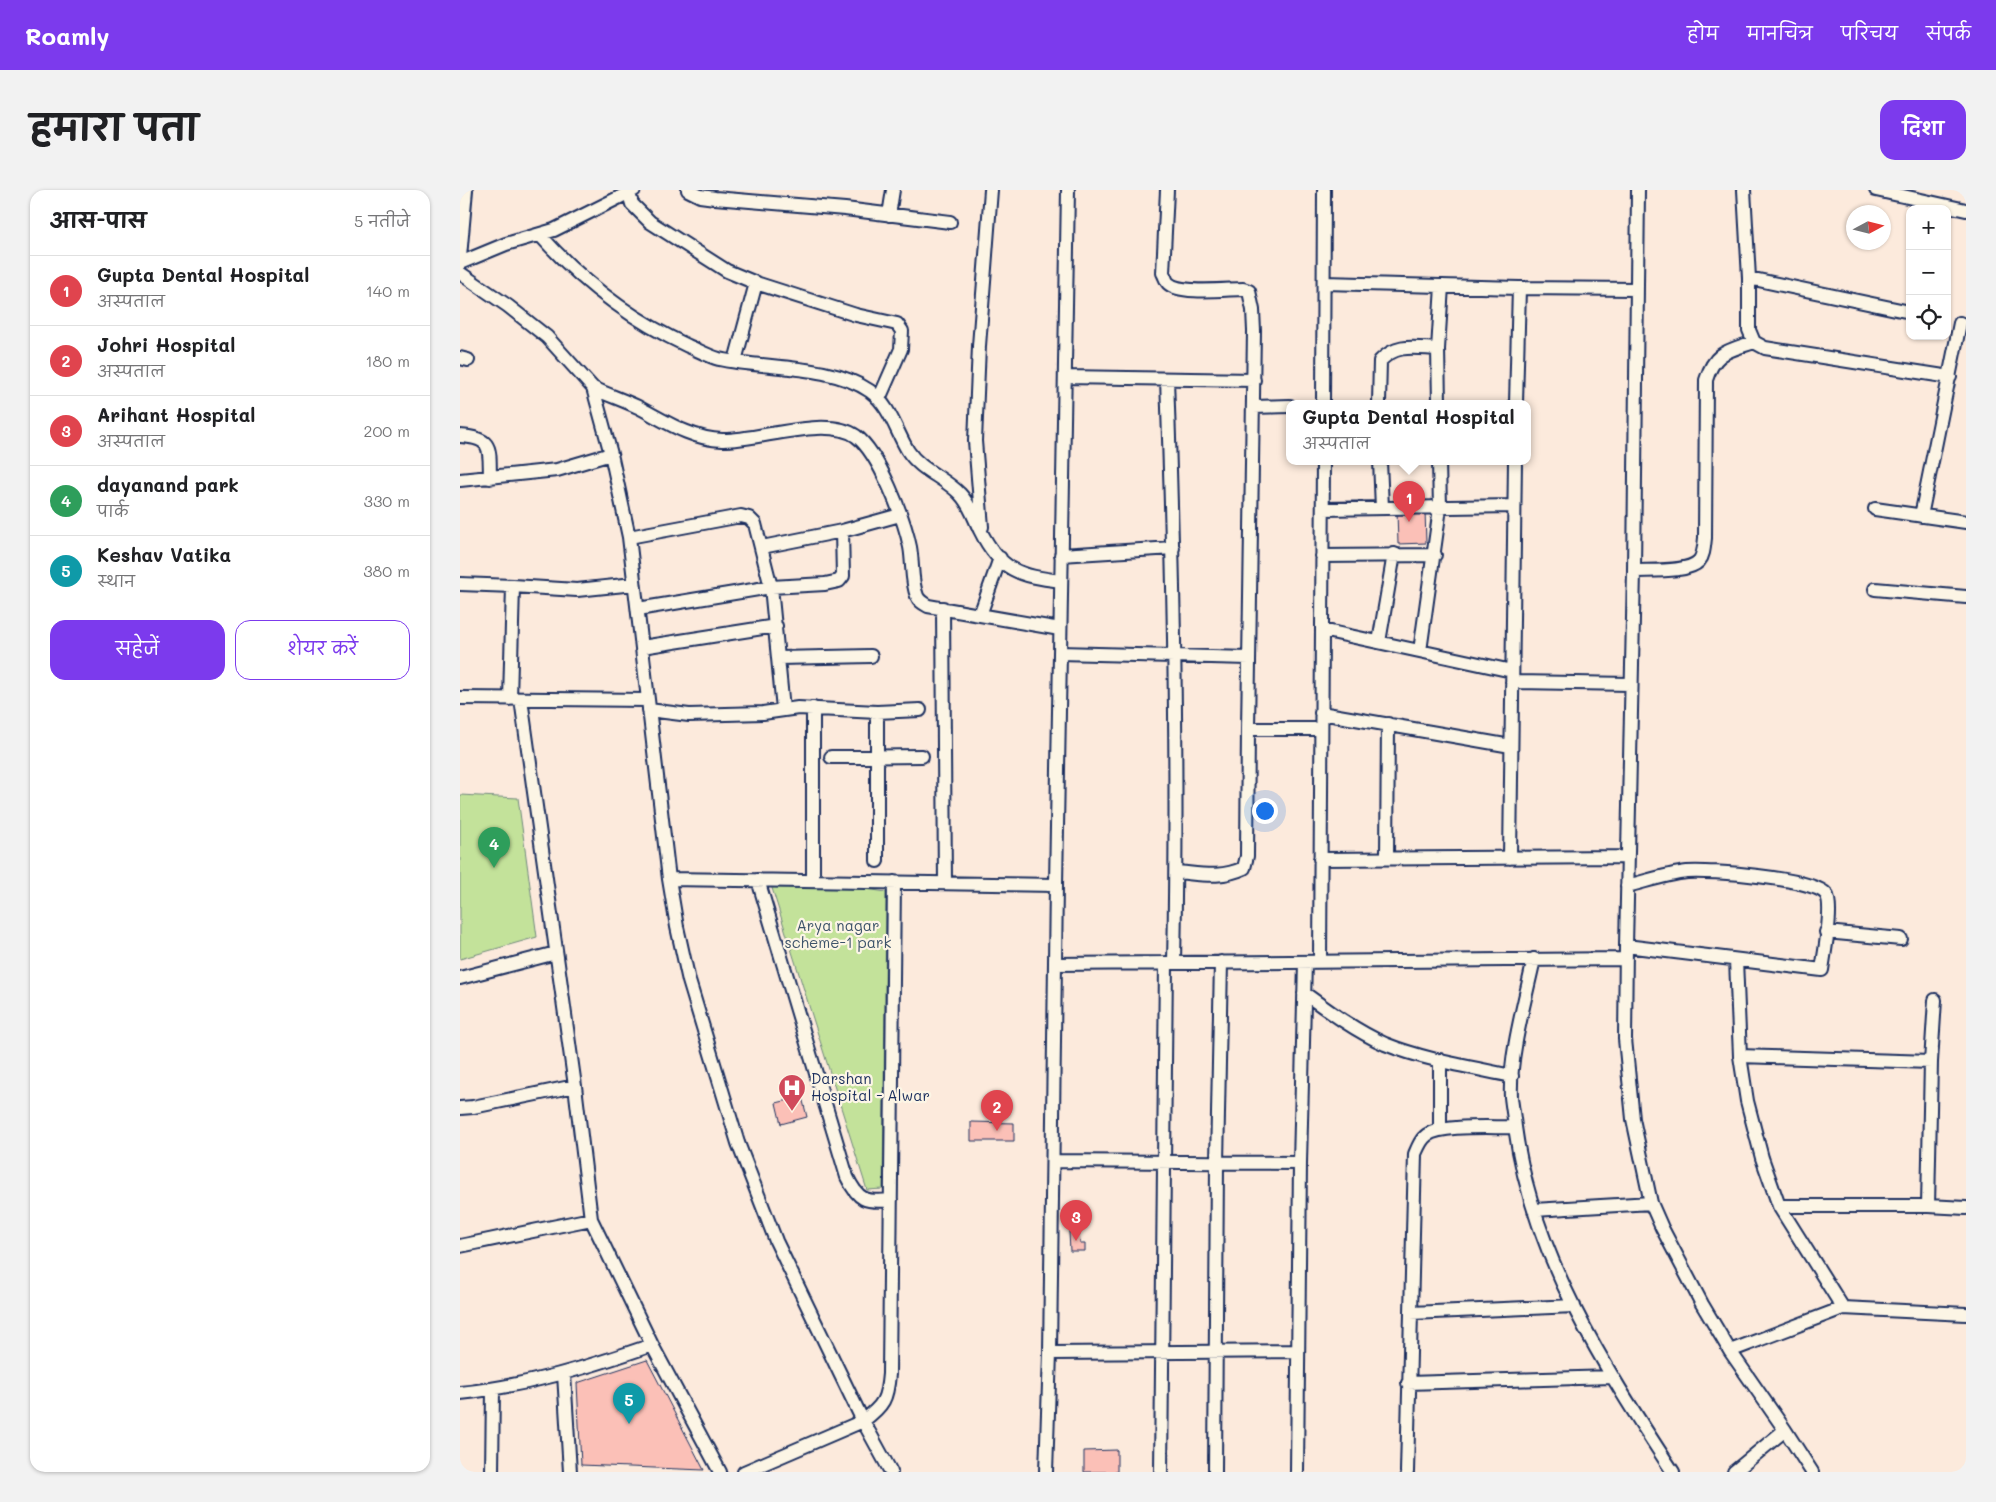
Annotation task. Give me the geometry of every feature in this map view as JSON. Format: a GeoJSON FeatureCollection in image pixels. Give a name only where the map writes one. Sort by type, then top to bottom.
{"type":"FeatureCollection","features":[{"type":"Feature","properties":{"kind":"street"},"geometry":{"type":"LineString","coordinates":[[460,257],[466,190]]}},
{"type":"Feature","properties":{"kind":"street"},"geometry":{"type":"LineString","coordinates":[[688,190],[700,196],[722,199],[846,208],[950,222]]}},
{"type":"Feature","properties":{"kind":"street"},"geometry":{"type":"LineString","coordinates":[[889,215],[893,190]]}},
{"type":"Feature","properties":{"kind":"street"},"geometry":{"type":"LineString","coordinates":[[982,534],[975,442],[978,363],[991,190]]}},
{"type":"Feature","properties":{"kind":"street"},"geometry":{"type":"LineString","coordinates":[[1046,1472],[1050,1353],[1068,190]]}},
{"type":"Feature","properties":{"kind":"street"},"geometry":{"type":"LineString","coordinates":[[1167,190],[1164,272],[1167,283],[1174,287],[1188,290],[1248,290],[1253,310],[1254,380],[1247,856],[1244,868],[1231,874],[1220,876],[1176,872]]}},
{"type":"Feature","properties":{"kind":"street"},"geometry":{"type":"LineString","coordinates":[[1323,400],[1324,190]]}},
{"type":"Feature","properties":{"kind":"street"},"geometry":{"type":"LineString","coordinates":[[1638,190],[1634,571],[1630,684],[1625,1039],[1633,1119],[1652,1203],[1675,1252],[1730,1352],[1812,1472]]}},
{"type":"Feature","properties":{"kind":"street"},"geometry":{"type":"LineString","coordinates":[[1744,190],[1749,278],[1749,330],[1754,342],[1766,348],[1950,377]]}},
{"type":"Feature","properties":{"kind":"street"},"geometry":{"type":"LineString","coordinates":[[1876,190],[1895,192],[1966,210]]}},
{"type":"Feature","properties":{"kind":"street"},"geometry":{"type":"LineString","coordinates":[[460,263],[506,244],[540,235],[630,191],[632,204],[642,215],[663,231],[716,265],[756,283],[856,315],[897,324],[902,331],[901,350],[879,399]]}},
{"type":"Feature","properties":{"kind":"street"},"geometry":{"type":"LineString","coordinates":[[540,235],[582,277],[636,317],[671,338],[707,355],[718,359],[807,371],[859,385],[879,399],[914,459],[922,467],[956,489],[964,498],[982,534],[1010,569],[1036,578],[1061,581]]}},
{"type":"Feature","properties":{"kind":"street"},"geometry":{"type":"LineString","coordinates":[[460,273],[530,323],[559,350],[593,388],[612,454],[629,537],[669,878],[676,927],[689,981],[738,1144],[776,1241],[891,1472]]}},
{"type":"Feature","properties":{"kind":"street"},"geometry":{"type":"LineString","coordinates":[[1749,278],[1906,311]]}},
{"type":"Feature","properties":{"kind":"street"},"geometry":{"type":"LineString","coordinates":[[735,361],[756,283]]}},
{"type":"Feature","properties":{"kind":"street"},"geometry":{"type":"LineString","coordinates":[[1324,283],[1637,289]]}},
{"type":"Feature","properties":{"kind":"street"},"geometry":{"type":"LineString","coordinates":[[1439,400],[1438,349],[1442,286]]}},
{"type":"Feature","properties":{"kind":"street"},"geometry":{"type":"LineString","coordinates":[[1516,400],[1519,288]]}},
{"type":"Feature","properties":{"kind":"street"},"geometry":{"type":"LineString","coordinates":[[1921,516],[1950,377],[1958,322]]}},
{"type":"Feature","properties":{"kind":"street"},"geometry":{"type":"LineString","coordinates":[[1634,571],[1689,568],[1699,560],[1704,550],[1705,538],[1706,380],[1713,363],[1724,352],[1754,342]]}},
{"type":"Feature","properties":{"kind":"street"},"geometry":{"type":"LineString","coordinates":[[1379,400],[1380,362],[1387,354],[1397,348],[1438,349]]}},
{"type":"Feature","properties":{"kind":"street"},"geometry":{"type":"LineString","coordinates":[[1065,377],[1254,380]]}},
{"type":"Feature","properties":{"kind":"street"},"geometry":{"type":"LineString","coordinates":[[1161,1472],[1164,1163],[1170,963],[1176,872],[1175,655],[1167,379]]}},
{"type":"Feature","properties":{"kind":"street"},"geometry":{"type":"LineString","coordinates":[[593,388],[625,401],[690,434],[704,438],[721,440],[741,439],[820,428],[844,430],[862,442],[872,455],[891,493],[910,549],[917,596],[921,603],[928,606],[1060,629]]}},
{"type":"Feature","properties":{"kind":"street"},"geometry":{"type":"LineString","coordinates":[[1254,406],[1286,406]]}},
{"type":"Feature","properties":{"kind":"street"},"geometry":{"type":"LineString","coordinates":[[460,436],[483,439],[488,446],[490,478]]}},
{"type":"Feature","properties":{"kind":"street"},"geometry":{"type":"LineString","coordinates":[[460,480],[556,470],[612,454]]}},
{"type":"Feature","properties":{"kind":"street"},"geometry":{"type":"LineString","coordinates":[[1320,961],[1323,465]]}},
{"type":"Feature","properties":{"kind":"street"},"geometry":{"type":"LineString","coordinates":[[1380,465],[1382,508]]}},
{"type":"Feature","properties":{"kind":"street"},"geometry":{"type":"LineString","coordinates":[[1420,651],[1435,555],[1440,508],[1439,465]]}},
{"type":"Feature","properties":{"kind":"street"},"geometry":{"type":"LineString","coordinates":[[1510,858],[1515,465]]}},
{"type":"Feature","properties":{"kind":"street"},"geometry":{"type":"LineString","coordinates":[[1323,509],[1514,506]]}},
{"type":"Feature","properties":{"kind":"street"},"geometry":{"type":"LineString","coordinates":[[1875,509],[1966,522]]}},
{"type":"Feature","properties":{"kind":"street"},"geometry":{"type":"LineString","coordinates":[[762,548],[842,531],[900,515]]}},
{"type":"Feature","properties":{"kind":"street"},"geometry":{"type":"LineString","coordinates":[[629,537],[741,516],[749,518],[755,524],[771,587],[783,709]]}},
{"type":"Feature","properties":{"kind":"street"},"geometry":{"type":"LineString","coordinates":[[638,610],[771,587],[825,584],[838,581],[843,576],[842,531]]}},
{"type":"Feature","properties":{"kind":"street"},"geometry":{"type":"LineString","coordinates":[[1061,555],[1173,548]]}},
{"type":"Feature","properties":{"kind":"street"},"geometry":{"type":"LineString","coordinates":[[1379,642],[1394,554]]}},
{"type":"Feature","properties":{"kind":"street"},"geometry":{"type":"LineString","coordinates":[[1322,556],[1435,555]]}},
{"type":"Feature","properties":{"kind":"street"},"geometry":{"type":"LineString","coordinates":[[980,615],[1000,558]]}},
{"type":"Feature","properties":{"kind":"street"},"geometry":{"type":"LineString","coordinates":[[460,584],[577,590],[634,584]]}},
{"type":"Feature","properties":{"kind":"street"},"geometry":{"type":"LineString","coordinates":[[512,586],[515,699],[556,953],[591,1219],[652,1345],[720,1472]]}},
{"type":"Feature","properties":{"kind":"street"},"geometry":{"type":"LineString","coordinates":[[1875,588],[1966,597]]}},
{"type":"Feature","properties":{"kind":"street"},"geometry":{"type":"LineString","coordinates":[[943,608],[945,883]]}},
{"type":"Feature","properties":{"kind":"street"},"geometry":{"type":"LineString","coordinates":[[642,647],[776,626]]}},
{"type":"Feature","properties":{"kind":"street"},"geometry":{"type":"LineString","coordinates":[[1322,630],[1420,651],[1512,676],[1630,684]]}},
{"type":"Feature","properties":{"kind":"street"},"geometry":{"type":"LineString","coordinates":[[1060,652],[1250,658]]}},
{"type":"Feature","properties":{"kind":"street"},"geometry":{"type":"LineString","coordinates":[[778,658],[871,656]]}},
{"type":"Feature","properties":{"kind":"street"},"geometry":{"type":"LineString","coordinates":[[460,698],[649,705],[690,715],[763,713],[783,709],[812,708],[877,712],[920,710]]}},
{"type":"Feature","properties":{"kind":"street"},"geometry":{"type":"LineString","coordinates":[[812,708],[813,881]]}},
{"type":"Feature","properties":{"kind":"street"},"geometry":{"type":"LineString","coordinates":[[877,712],[877,861]]}},
{"type":"Feature","properties":{"kind":"street"},"geometry":{"type":"LineString","coordinates":[[1321,713],[1511,746]]}},
{"type":"Feature","properties":{"kind":"street"},"geometry":{"type":"LineString","coordinates":[[1387,858],[1388,724]]}},
{"type":"Feature","properties":{"kind":"street"},"geometry":{"type":"LineString","coordinates":[[1248,729],[1321,729]]}},
{"type":"Feature","properties":{"kind":"street"},"geometry":{"type":"LineString","coordinates":[[831,757],[922,756]]}},
{"type":"Feature","properties":{"kind":"street"},"geometry":{"type":"LineString","coordinates":[[1320,858],[1628,857]]}},
{"type":"Feature","properties":{"kind":"street"},"geometry":{"type":"LineString","coordinates":[[1055,964],[1534,959],[1626,952],[1736,960],[1822,970],[1829,906],[1826,895],[1819,889],[1767,878],[1706,871],[1686,872],[1627,886]]}},
{"type":"Feature","properties":{"kind":"street"},"geometry":{"type":"LineString","coordinates":[[669,878],[1056,885]]}},
{"type":"Feature","properties":{"kind":"street"},"geometry":{"type":"LineString","coordinates":[[758,880],[847,1177],[853,1191],[863,1200],[876,1202],[891,1200]]}},
{"type":"Feature","properties":{"kind":"street"},"geometry":{"type":"LineString","coordinates":[[744,1472],[864,1421],[878,1410],[885,1401],[888,1392],[894,882]]}},
{"type":"Feature","properties":{"kind":"street"},"geometry":{"type":"LineString","coordinates":[[1826,932],[1901,940]]}},
{"type":"Feature","properties":{"kind":"street"},"geometry":{"type":"LineString","coordinates":[[460,978],[556,953]]}},
{"type":"Feature","properties":{"kind":"street"},"geometry":{"type":"LineString","coordinates":[[1534,959],[1512,1076],[1511,1098],[1519,1150],[1534,1210],[1547,1250],[1574,1306],[1612,1377],[1673,1472]]}},
{"type":"Feature","properties":{"kind":"street"},"geometry":{"type":"LineString","coordinates":[[1736,960],[1740,1056],[1747,1102],[1757,1140],[1779,1206],[1843,1308]]}},
{"type":"Feature","properties":{"kind":"street"},"geometry":{"type":"LineString","coordinates":[[1215,1472],[1217,1163],[1221,962]]}},
{"type":"Feature","properties":{"kind":"street"},"geometry":{"type":"LineString","coordinates":[[1297,1472],[1300,1163],[1305,962]]}},
{"type":"Feature","properties":{"kind":"street"},"geometry":{"type":"LineString","coordinates":[[1304,993],[1342,1021],[1386,1044],[1440,1060],[1512,1076]]}},
{"type":"Feature","properties":{"kind":"street"},"geometry":{"type":"LineString","coordinates":[[1928,1206],[1931,1062],[1935,1000]]}},
{"type":"Feature","properties":{"kind":"street"},"geometry":{"type":"LineString","coordinates":[[1740,1056],[1931,1062]]}},
{"type":"Feature","properties":{"kind":"street"},"geometry":{"type":"LineString","coordinates":[[1440,1060],[1440,1129]]}},
{"type":"Feature","properties":{"kind":"street"},"geometry":{"type":"LineString","coordinates":[[460,1108],[575,1086]]}},
{"type":"Feature","properties":{"kind":"street"},"geometry":{"type":"LineString","coordinates":[[1407,1472],[1415,1154],[1426,1135],[1440,1129],[1516,1127]]}},
{"type":"Feature","properties":{"kind":"street"},"geometry":{"type":"LineString","coordinates":[[1053,1162],[1300,1163]]}},
{"type":"Feature","properties":{"kind":"street"},"geometry":{"type":"LineString","coordinates":[[1534,1210],[1652,1203]]}},
{"type":"Feature","properties":{"kind":"street"},"geometry":{"type":"LineString","coordinates":[[1779,1206],[1928,1206],[1966,1208]]}},
{"type":"Feature","properties":{"kind":"street"},"geometry":{"type":"LineString","coordinates":[[460,1246],[591,1219]]}},
{"type":"Feature","properties":{"kind":"street"},"geometry":{"type":"LineString","coordinates":[[1411,1313],[1574,1306]]}},
{"type":"Feature","properties":{"kind":"street"},"geometry":{"type":"LineString","coordinates":[[1730,1352],[1843,1308],[1966,1314]]}},
{"type":"Feature","properties":{"kind":"street"},"geometry":{"type":"LineString","coordinates":[[460,1393],[493,1389],[564,1374],[652,1345]]}},
{"type":"Feature","properties":{"kind":"street"},"geometry":{"type":"LineString","coordinates":[[1050,1353],[1298,1351]]}},
{"type":"Feature","properties":{"kind":"street"},"geometry":{"type":"LineString","coordinates":[[564,1374],[570,1472]]}},
{"type":"Feature","properties":{"kind":"street"},"geometry":{"type":"LineString","coordinates":[[1408,1383],[1612,1377]]}},
{"type":"Feature","properties":{"kind":"street"},"geometry":{"type":"LineString","coordinates":[[492,1472],[493,1389]]}},
{"type":"Feature","properties":{"kind":"street"},"geometry":{"type":"LineString","coordinates":[[1734,1472],[1785,1430]]}},
{"type":"Feature","properties":{"kind":"green space"},"geometry":{"type":"Polygon","coordinates":[[[460,795],[518,798],[537,937],[460,959],[460,795]]]}},
{"type":"Feature","properties":{"kind":"green space","name":"Arya nagar scheme-1 park"},"geometry":{"type":"Polygon","coordinates":[[[813,881],[886,892],[883,1189],[867,1190],[771,885],[813,881]]]}},
{"type":"Feature","properties":{"kind":"building"},"geometry":{"type":"Polygon","coordinates":[[[1425,510],[1426,543],[1398,544],[1397,511],[1425,510]]]}},
{"type":"Feature","properties":{"kind":"building"},"geometry":{"type":"Polygon","coordinates":[[[802,1097],[807,1117],[781,1124],[776,1103],[802,1097]]]}},
{"type":"Feature","properties":{"kind":"building"},"geometry":{"type":"Polygon","coordinates":[[[971,1122],[1014,1123],[1014,1141],[971,1141],[971,1122]]]}},
{"type":"Feature","properties":{"kind":"building"},"geometry":{"type":"Polygon","coordinates":[[[1079,1231],[1080,1244],[1085,1244],[1085,1251],[1070,1251],[1069,1232],[1079,1231]]]}},
{"type":"Feature","properties":{"kind":"building"},"geometry":{"type":"Polygon","coordinates":[[[647,1360],[704,1470],[581,1465],[577,1383],[647,1360]]]}},
{"type":"Feature","properties":{"kind":"building"},"geometry":{"type":"Polygon","coordinates":[[[1117,1450],[1117,1472],[1084,1472],[1084,1451],[1117,1450]]]}},
{"type":"Feature","properties":{"kind":"place","name":"Gupta Dental Hospital"},"geometry":{"type":"Point","coordinates":[1409,522]}},
{"type":"Feature","properties":{"kind":"place","name":"dayanand park"},"geometry":{"type":"Point","coordinates":[494,868]}},
{"type":"Feature","properties":{"kind":"place","name":"Darshan Hospital - Alwar"},"geometry":{"type":"Point","coordinates":[792,1112]}},
{"type":"Feature","properties":{"kind":"place","name":"Johri Hospital"},"geometry":{"type":"Point","coordinates":[997,1131]}},
{"type":"Feature","properties":{"kind":"place","name":"Arihant Hospital"},"geometry":{"type":"Point","coordinates":[1076,1241]}},
{"type":"Feature","properties":{"kind":"place","name":"Keshav Vatika"},"geometry":{"type":"Point","coordinates":[629,1424]}}]}
